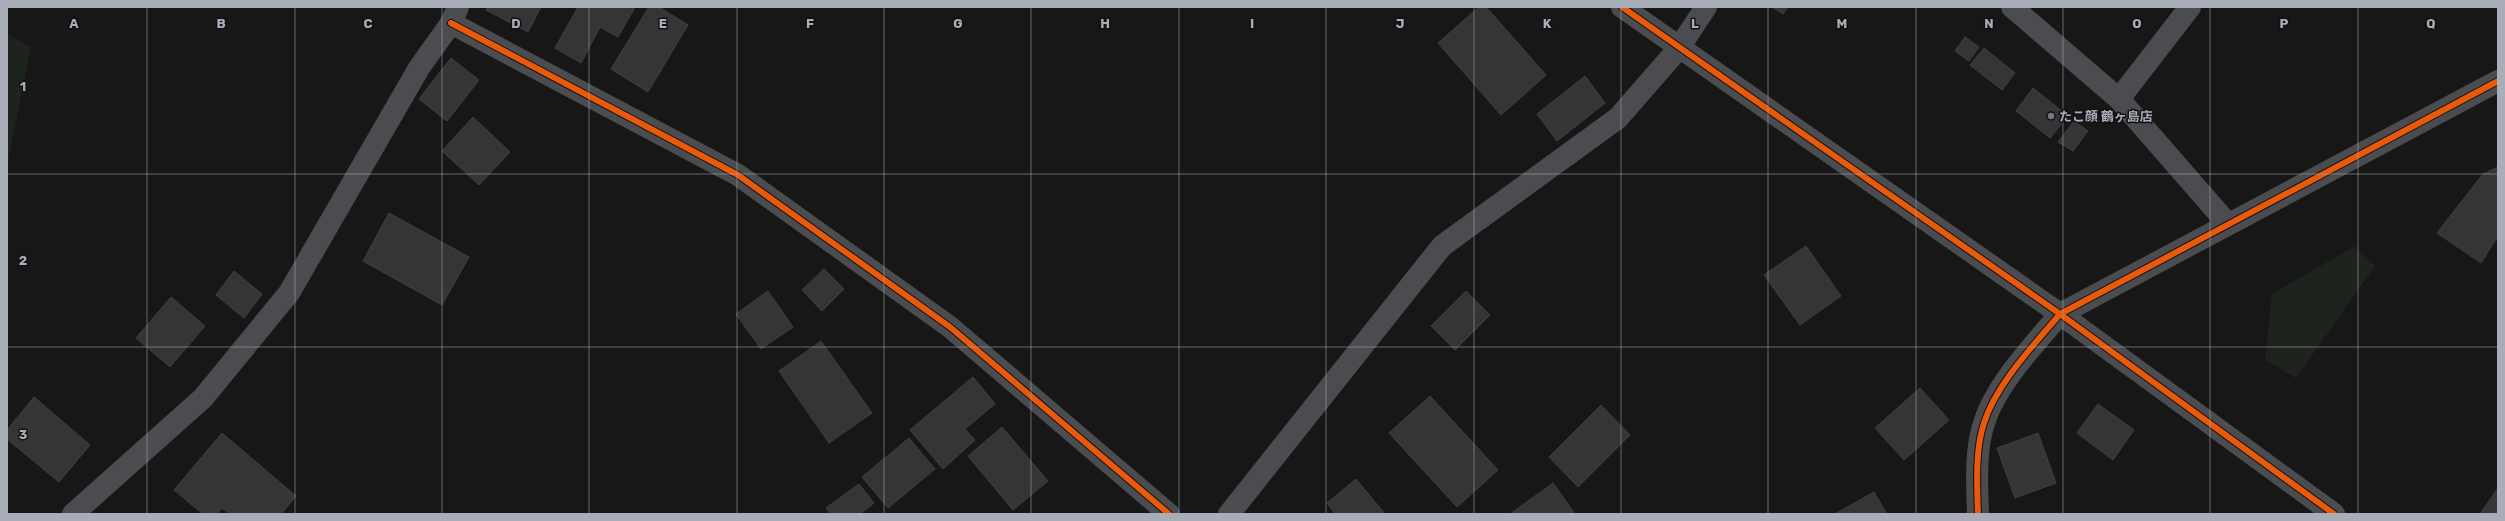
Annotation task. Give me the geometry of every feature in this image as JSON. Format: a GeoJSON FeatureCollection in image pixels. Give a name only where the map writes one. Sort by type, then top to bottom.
{"type":"FeatureCollection","features":[{"type":"Feature","properties":{"kind":"street"},"geometry":{"type":"LineString","coordinates":[[1622,7],[2060,314],[2334,514]]}},
{"type":"Feature","properties":{"kind":"street"},"geometry":{"type":"LineString","coordinates":[[2012,7],[2119,99],[2227,223]]}},
{"type":"Feature","properties":{"kind":"street"},"geometry":{"type":"LineString","coordinates":[[2119,99],[2190,7]]}},
{"type":"Feature","properties":{"kind":"street"},"geometry":{"type":"LineString","coordinates":[[1230,514],[1442,246],[1618,118],[1679,48],[1702,9]]}},
{"type":"Feature","properties":{"kind":"street"},"geometry":{"type":"LineString","coordinates":[[74,514],[203,398],[288,293],[419,68],[455,15],[738,175],[950,327],[1169,514]]}},
{"type":"Feature","properties":{"kind":"street"},"geometry":{"type":"LineString","coordinates":[[1978,514],[1976,479],[1984,423],[2008,376],[2060,314],[2227,223],[2498,82]]}},
{"type":"Feature","properties":{"kind":"shaded area"},"geometry":{"type":"Polygon","coordinates":[[[7,34],[31,47],[7,167],[7,34]]]}},
{"type":"Feature","properties":{"kind":"shaded area"},"geometry":{"type":"Polygon","coordinates":[[[2355,246],[2375,266],[2296,378],[2265,360],[2272,294],[2355,246]]]}},
{"type":"Feature","properties":{"kind":"building"},"geometry":{"type":"Polygon","coordinates":[[[488,7],[541,7],[528,32],[486,10],[488,7]]]}},
{"type":"Feature","properties":{"kind":"building"},"geometry":{"type":"Polygon","coordinates":[[[578,7],[635,7],[618,37],[600,27],[581,63],[555,48],[578,7]]]}},
{"type":"Feature","properties":{"kind":"building"},"geometry":{"type":"Polygon","coordinates":[[[649,7],[659,7],[688,25],[648,92],[611,69],[649,7]]]}},
{"type":"Feature","properties":{"kind":"building"},"geometry":{"type":"Polygon","coordinates":[[[1479,7],[1486,7],[1546,75],[1501,115],[1438,43],[1479,7]]]}},
{"type":"Feature","properties":{"kind":"building"},"geometry":{"type":"Polygon","coordinates":[[[1772,7],[1788,7],[1783,14],[1772,7]]]}},
{"type":"Feature","properties":{"kind":"building"},"geometry":{"type":"Polygon","coordinates":[[[1965,37],[1979,47],[1969,61],[1955,51],[1965,37]]]}},
{"type":"Feature","properties":{"kind":"building"},"geometry":{"type":"Polygon","coordinates":[[[1984,48],[2015,73],[2002,90],[1970,65],[1984,48]]]}},
{"type":"Feature","properties":{"kind":"building"},"geometry":{"type":"Polygon","coordinates":[[[451,58],[479,80],[447,121],[419,99],[451,58]]]}},
{"type":"Feature","properties":{"kind":"building"},"geometry":{"type":"Polygon","coordinates":[[[1585,76],[1605,103],[1557,141],[1537,114],[1585,76]]]}},
{"type":"Feature","properties":{"kind":"building"},"geometry":{"type":"Polygon","coordinates":[[[2033,88],[2068,116],[2050,138],[2016,111],[2033,88]]]}},
{"type":"Feature","properties":{"kind":"building"},"geometry":{"type":"Polygon","coordinates":[[[473,117],[510,152],[479,185],[442,151],[473,117]]]}},
{"type":"Feature","properties":{"kind":"building"},"geometry":{"type":"Polygon","coordinates":[[[2074,121],[2088,131],[2073,151],[2058,142],[2074,121]]]}},
{"type":"Feature","properties":{"kind":"building"},"geometry":{"type":"Polygon","coordinates":[[[2498,167],[2498,236],[2481,263],[2437,233],[2483,174],[2498,167]]]}},
{"type":"Feature","properties":{"kind":"building"},"geometry":{"type":"Polygon","coordinates":[[[389,213],[469,257],[442,305],[363,261],[389,213]]]}},
{"type":"Feature","properties":{"kind":"building"},"geometry":{"type":"Polygon","coordinates":[[[1806,246],[1841,296],[1800,325],[1764,275],[1806,246]]]}},
{"type":"Feature","properties":{"kind":"building"},"geometry":{"type":"Polygon","coordinates":[[[824,269],[844,289],[822,311],[802,290],[824,269]]]}},
{"type":"Feature","properties":{"kind":"building"},"geometry":{"type":"Polygon","coordinates":[[[234,271],[262,294],[244,318],[216,295],[234,271]]]}},
{"type":"Feature","properties":{"kind":"building"},"geometry":{"type":"Polygon","coordinates":[[[768,291],[793,327],[761,349],[736,314],[768,291]]]}},
{"type":"Feature","properties":{"kind":"building"},"geometry":{"type":"Polygon","coordinates":[[[1466,291],[1490,315],[1455,350],[1431,326],[1466,291]]]}},
{"type":"Feature","properties":{"kind":"building"},"geometry":{"type":"Polygon","coordinates":[[[171,297],[205,326],[170,367],[136,338],[171,297]]]}},
{"type":"Feature","properties":{"kind":"building"},"geometry":{"type":"Polygon","coordinates":[[[821,341],[872,413],[829,443],[779,371],[821,341]]]}},
{"type":"Feature","properties":{"kind":"building"},"geometry":{"type":"Polygon","coordinates":[[[973,377],[995,404],[965,429],[975,440],[943,469],[910,430],[973,377]]]}},
{"type":"Feature","properties":{"kind":"building"},"geometry":{"type":"Polygon","coordinates":[[[1920,388],[1949,420],[1904,460],[1875,428],[1920,388]]]}},
{"type":"Feature","properties":{"kind":"building"},"geometry":{"type":"Polygon","coordinates":[[[1430,396],[1498,470],[1457,507],[1389,433],[1430,396]]]}},
{"type":"Feature","properties":{"kind":"building"},"geometry":{"type":"Polygon","coordinates":[[[34,397],[90,445],[59,482],[7,439],[7,430],[34,397]]]}},
{"type":"Feature","properties":{"kind":"building"},"geometry":{"type":"Polygon","coordinates":[[[2098,404],[2134,430],[2113,460],[2077,433],[2098,404]]]}},
{"type":"Feature","properties":{"kind":"building"},"geometry":{"type":"Polygon","coordinates":[[[1601,405],[1630,435],[1578,487],[1549,457],[1601,405]]]}},
{"type":"Feature","properties":{"kind":"building"},"geometry":{"type":"Polygon","coordinates":[[[1002,427],[1048,481],[1013,510],[968,456],[1002,427]]]}},
{"type":"Feature","properties":{"kind":"building"},"geometry":{"type":"Polygon","coordinates":[[[222,433],[296,496],[281,514],[230,514],[222,508],[217,514],[203,514],[174,490],[222,433]]]}},
{"type":"Feature","properties":{"kind":"building"},"geometry":{"type":"Polygon","coordinates":[[[2038,433],[2056,483],[2015,498],[1997,448],[2038,433]]]}},
{"type":"Feature","properties":{"kind":"building"},"geometry":{"type":"Polygon","coordinates":[[[909,438],[935,469],[888,508],[862,477],[909,438]]]}},
{"type":"Feature","properties":{"kind":"building"},"geometry":{"type":"Polygon","coordinates":[[[1356,479],[1385,514],[1335,514],[1327,503],[1356,479]]]}},
{"type":"Feature","properties":{"kind":"building"},"geometry":{"type":"Polygon","coordinates":[[[1553,483],[1575,514],[1510,514],[1553,483]]]}},
{"type":"Feature","properties":{"kind":"building"},"geometry":{"type":"Polygon","coordinates":[[[859,484],[874,503],[860,514],[831,514],[826,508],[859,484]]]}},
{"type":"Feature","properties":{"kind":"building"},"geometry":{"type":"Polygon","coordinates":[[[2498,488],[2498,514],[2480,514],[2498,488]]]}},
{"type":"Feature","properties":{"kind":"building"},"geometry":{"type":"Polygon","coordinates":[[[1874,492],[1887,514],[1835,514],[1874,492]]]}},
{"type":"Feature","properties":{"kind":"cycle path"},"geometry":{"type":"LineString","coordinates":[[1622,7],[2060,314],[2334,514]]}},
{"type":"Feature","properties":{"kind":"cycle path"},"geometry":{"type":"LineString","coordinates":[[451,23],[738,175],[950,327],[1169,514]]}},
{"type":"Feature","properties":{"kind":"cycle path"},"geometry":{"type":"LineString","coordinates":[[1978,514],[1977,468],[1979,444],[1984,423],[1990,408],[2006,380],[2060,314],[2498,81]]}},
{"type":"Feature","properties":{"kind":"place","name":"たこ顔 鶴ヶ島店"},"geometry":{"type":"Point","coordinates":[2051,116]}}]}
